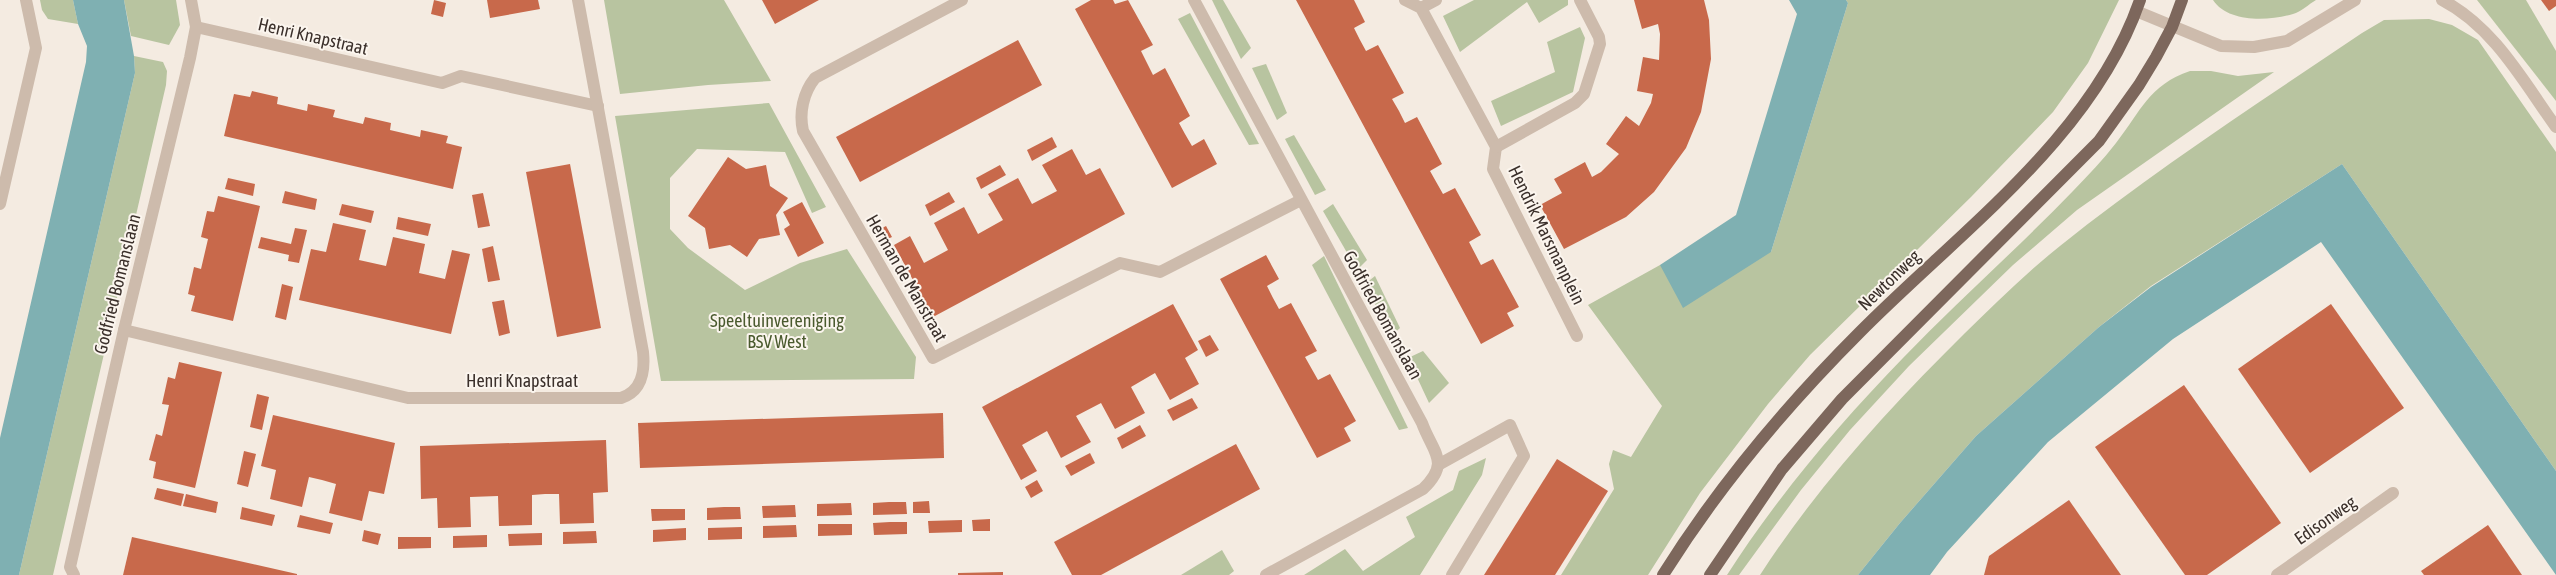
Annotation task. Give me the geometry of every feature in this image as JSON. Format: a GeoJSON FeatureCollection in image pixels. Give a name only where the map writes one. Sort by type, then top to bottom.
{"type":"FeatureCollection","features":[{"type":"Feature","properties":{"kind":"main road"},"geometry":{"type":"LineString","coordinates":[[1710,575],[1782,469],[1842,399],[2099,141],[2139,85],[2172,27],[2182,0]]}},
{"type":"Feature","properties":{"kind":"main road","name":"Newtonweg"},"geometry":{"type":"LineString","coordinates":[[1663,575],[1681,546],[1744,460],[1799,396],[1860,331],[1984,214],[2082,109],[2119,50],[2138,6]]}},
{"type":"Feature","properties":{"kind":"street"},"geometry":{"type":"LineString","coordinates":[[0,204],[36,48],[26,0]]}},
{"type":"Feature","properties":{"kind":"street","name":"Godfried Bomanslaan"},"geometry":{"type":"LineString","coordinates":[[74,575],[70,567],[196,28],[191,0]]}},
{"type":"Feature","properties":{"kind":"street","name":"Henri Knapstraat"},"geometry":{"type":"LineString","coordinates":[[124,330],[408,398],[621,398],[631,395],[642,380],[644,358],[578,0]]}},
{"type":"Feature","properties":{"kind":"street","name":"Herman de Manstraat"},"geometry":{"type":"LineString","coordinates":[[962,0],[814,78],[807,88],[802,116],[804,131],[933,358],[1120,263],[1160,272],[1300,200]]}},
{"type":"Feature","properties":{"kind":"street","name":"Godfried Bomanslaan"},"geometry":{"type":"LineString","coordinates":[[1194,0],[1300,200],[1422,423],[1437,458],[1438,465]]}},
{"type":"Feature","properties":{"kind":"street"},"geometry":{"type":"LineString","coordinates":[[1405,0],[1421,8],[1436,0]]}},
{"type":"Feature","properties":{"kind":"street","name":"Hendrik Marsmanplein"},"geometry":{"type":"LineString","coordinates":[[1496,147],[1575,103],[1584,94],[1600,44],[1599,37],[1580,0]]}},
{"type":"Feature","properties":{"kind":"street"},"geometry":{"type":"LineString","coordinates":[[2138,6],[2172,27],[2221,46],[2254,47],[2287,42],[2355,0]]}},
{"type":"Feature","properties":{"kind":"street"},"geometry":{"type":"LineString","coordinates":[[2442,0],[2481,28],[2506,56],[2556,127]]}},
{"type":"Feature","properties":{"kind":"street","name":"Hendrik Marsmanplein"},"geometry":{"type":"LineString","coordinates":[[1421,8],[1496,147],[1493,169],[1577,336]]}},
{"type":"Feature","properties":{"kind":"street","name":"Henri Knapstraat"},"geometry":{"type":"LineString","coordinates":[[196,28],[442,83],[461,76],[598,106]]}},
{"type":"Feature","properties":{"kind":"street"},"geometry":{"type":"LineString","coordinates":[[1267,575],[1423,489],[1437,474],[1438,465],[1510,425],[1524,456],[1452,575]]}},
{"type":"Feature","properties":{"kind":"street","name":"Edisonweg"},"geometry":{"type":"LineString","coordinates":[[2276,575],[2393,493]]}},
{"type":"Feature","properties":{"kind":"green space"},"geometry":{"type":"Polygon","coordinates":[[[40,0],[73,0],[78,24],[48,19],[42,10],[40,0]]]}},
{"type":"Feature","properties":{"kind":"green space"},"geometry":{"type":"Polygon","coordinates":[[[124,0],[176,0],[180,25],[169,45],[131,36],[124,0]]]}},
{"type":"Feature","properties":{"kind":"green space"},"geometry":{"type":"Polygon","coordinates":[[[604,0],[724,0],[771,81],[620,94],[604,0]]]}},
{"type":"Feature","properties":{"kind":"green space"},"geometry":{"type":"Polygon","coordinates":[[[1212,0],[1223,0],[1251,48],[1241,59],[1212,0]]]}},
{"type":"Feature","properties":{"kind":"green space"},"geometry":{"type":"Polygon","coordinates":[[[1474,0],[1568,0],[1568,5],[1539,23],[1527,2],[1460,52],[1443,16],[1474,0]]]}},
{"type":"Feature","properties":{"kind":"green space"},"geometry":{"type":"Polygon","coordinates":[[[1846,0],[2119,0],[2088,63],[2053,112],[1971,197],[1810,355],[1768,404],[1700,493],[1648,575],[1561,575],[1614,489],[1609,464],[1613,450],[1631,457],[1662,406],[1588,305],[1660,265],[1771,252],[1848,3],[1846,0]]]}},
{"type":"Feature","properties":{"kind":"green space"},"geometry":{"type":"Polygon","coordinates":[[[2213,0],[2316,0],[2296,13],[2261,19],[2228,13],[2213,0]]]}},
{"type":"Feature","properties":{"kind":"green space"},"geometry":{"type":"Polygon","coordinates":[[[2477,0],[2526,0],[2556,51],[2556,101],[2477,0]]]}},
{"type":"Feature","properties":{"kind":"green space"},"geometry":{"type":"Polygon","coordinates":[[[1190,13],[1259,144],[1249,145],[1178,19],[1190,13]]]}},
{"type":"Feature","properties":{"kind":"green space"},"geometry":{"type":"Polygon","coordinates":[[[2429,19],[2452,25],[2478,40],[2556,152],[2556,471],[2342,164],[2151,286],[2099,327],[1976,436],[1900,523],[1858,575],[1760,575],[1805,511],[1855,449],[1964,334],[2047,256],[2171,163],[2362,33],[2384,20],[2429,19]]]}},
{"type":"Feature","properties":{"kind":"green space"},"geometry":{"type":"Polygon","coordinates":[[[1580,27],[1585,38],[1573,92],[1501,126],[1491,101],[1555,72],[1547,42],[1580,27]]]}},
{"type":"Feature","properties":{"kind":"green space"},"geometry":{"type":"Polygon","coordinates":[[[134,56],[163,62],[167,71],[166,85],[53,575],[19,575],[135,73],[134,56]]]}},
{"type":"Feature","properties":{"kind":"green space"},"geometry":{"type":"Polygon","coordinates":[[[1266,64],[1287,113],[1277,120],[1252,68],[1266,64]]]}},
{"type":"Feature","properties":{"kind":"green space"},"geometry":{"type":"Polygon","coordinates":[[[2190,71],[2211,71],[2238,76],[2274,72],[2077,210],[2013,265],[1909,366],[1850,430],[1801,490],[1739,575],[1727,575],[1766,518],[1809,462],[1879,383],[2073,191],[2111,149],[2155,91],[2176,77],[2190,71]]]}},
{"type":"Feature","properties":{"kind":"green space","name":"Speeltuinvereniging BSV West"},"geometry":{"type":"Polygon","coordinates":[[[769,103],[826,207],[812,213],[785,152],[697,149],[670,178],[670,229],[688,248],[745,290],[800,263],[847,249],[916,357],[914,379],[661,381],[615,116],[769,103]]]}},
{"type":"Feature","properties":{"kind":"green space"},"geometry":{"type":"Polygon","coordinates":[[[1294,135],[1326,190],[1315,195],[1285,139],[1294,135]]]}},
{"type":"Feature","properties":{"kind":"green space"},"geometry":{"type":"Polygon","coordinates":[[[1333,204],[1367,260],[1357,270],[1323,211],[1333,204]]]}},
{"type":"Feature","properties":{"kind":"green space"},"geometry":{"type":"Polygon","coordinates":[[[1324,256],[1408,428],[1399,430],[1312,265],[1324,256]]]}},
{"type":"Feature","properties":{"kind":"green space"},"geometry":{"type":"Polygon","coordinates":[[[1375,276],[1400,328],[1391,336],[1365,284],[1375,276]]]}},
{"type":"Feature","properties":{"kind":"green space"},"geometry":{"type":"Polygon","coordinates":[[[1423,351],[1449,383],[1429,403],[1408,358],[1423,351]]]}},
{"type":"Feature","properties":{"kind":"green space"},"geometry":{"type":"Polygon","coordinates":[[[1486,458],[1482,475],[1420,575],[1304,575],[1345,549],[1363,571],[1415,537],[1406,517],[1453,490],[1459,471],[1486,458]]]}},
{"type":"Feature","properties":{"kind":"green space"},"geometry":{"type":"Polygon","coordinates":[[[1222,550],[1234,571],[1229,575],[1181,575],[1222,550]]]}},
{"type":"Feature","properties":{"kind":"water"},"geometry":{"type":"Polygon","coordinates":[[[73,0],[124,0],[134,56],[135,73],[19,575],[0,575],[0,438],[86,62],[87,46],[78,24],[73,0]]]}},
{"type":"Feature","properties":{"kind":"water"},"geometry":{"type":"Polygon","coordinates":[[[1789,0],[1846,0],[1848,3],[1771,252],[1683,308],[1660,265],[1736,215],[1797,14],[1789,0]]]}},
{"type":"Feature","properties":{"kind":"water"},"geometry":{"type":"Polygon","coordinates":[[[2342,164],[2556,471],[2556,575],[2321,242],[2173,339],[2048,442],[1947,552],[1930,575],[1858,575],[1900,523],[1976,436],[2099,327],[2151,287],[2342,164]]]}},
{"type":"Feature","properties":{"kind":"building"},"geometry":{"type":"Polygon","coordinates":[[[434,0],[446,3],[443,17],[431,14],[434,0]]]}},
{"type":"Feature","properties":{"kind":"building"},"geometry":{"type":"Polygon","coordinates":[[[487,0],[538,0],[540,9],[490,18],[487,0]]]}},
{"type":"Feature","properties":{"kind":"building"},"geometry":{"type":"Polygon","coordinates":[[[762,0],[819,0],[775,24],[762,0]]]}},
{"type":"Feature","properties":{"kind":"building"},"geometry":{"type":"Polygon","coordinates":[[[1091,0],[1113,0],[1115,4],[1128,0],[1153,45],[1141,51],[1153,75],[1165,68],[1190,116],[1179,123],[1192,146],[1204,139],[1217,164],[1172,188],[1075,9],[1091,0]]]}},
{"type":"Feature","properties":{"kind":"building"},"geometry":{"type":"Polygon","coordinates":[[[1296,0],[1354,0],[1365,22],[1354,28],[1360,40],[1366,51],[1378,45],[1404,93],[1392,99],[1405,123],[1417,117],[1442,164],[1430,171],[1443,194],[1455,188],[1481,235],[1469,242],[1481,265],[1493,259],[1519,307],[1507,313],[1514,326],[1481,344],[1296,0]]]}},
{"type":"Feature","properties":{"kind":"building"},"geometry":{"type":"Polygon","coordinates":[[[1634,0],[1704,0],[1709,20],[1711,59],[1701,112],[1686,148],[1654,192],[1626,217],[1564,249],[1540,205],[1562,193],[1554,179],[1585,162],[1592,177],[1601,172],[1619,154],[1606,144],[1626,116],[1639,126],[1651,103],[1653,94],[1637,91],[1643,57],[1659,60],[1660,34],[1658,24],[1642,29],[1634,0]]]}},
{"type":"Feature","properties":{"kind":"building"},"geometry":{"type":"Polygon","coordinates":[[[2541,0],[2556,0],[2556,6],[2549,11],[2541,0]]]}},
{"type":"Feature","properties":{"kind":"building"},"geometry":{"type":"Polygon","coordinates":[[[1018,40],[1042,85],[860,182],[836,137],[1018,40]]]}},
{"type":"Feature","properties":{"kind":"building"},"geometry":{"type":"Polygon","coordinates":[[[252,91],[278,97],[277,104],[307,111],[308,104],[335,110],[333,117],[363,124],[365,117],[391,123],[390,130],[420,137],[421,130],[448,136],[446,143],[462,147],[453,189],[224,136],[234,94],[250,97],[252,91]]]}},
{"type":"Feature","properties":{"kind":"building"},"geometry":{"type":"Polygon","coordinates":[[[1052,137],[1057,147],[1032,161],[1027,150],[1052,137]]]}},
{"type":"Feature","properties":{"kind":"building"},"geometry":{"type":"Polygon","coordinates":[[[1072,149],[1086,175],[1100,168],[1125,214],[933,317],[894,245],[910,236],[924,263],[948,250],[934,223],[964,207],[978,234],[1003,220],[988,194],[1018,178],[1032,204],[1057,191],[1042,165],[1072,149]]]}},
{"type":"Feature","properties":{"kind":"building"},"geometry":{"type":"Polygon","coordinates":[[[728,157],[746,169],[766,165],[770,186],[788,198],[776,215],[780,235],[759,239],[747,257],[730,245],[709,249],[705,228],[688,216],[728,157]]]}},
{"type":"Feature","properties":{"kind":"building"},"geometry":{"type":"Polygon","coordinates":[[[570,164],[601,328],[557,337],[526,172],[570,164]]]}},
{"type":"Feature","properties":{"kind":"building"},"geometry":{"type":"Polygon","coordinates":[[[1000,165],[1006,175],[981,189],[976,178],[1000,165]]]}},
{"type":"Feature","properties":{"kind":"building"},"geometry":{"type":"Polygon","coordinates":[[[228,178],[255,184],[253,196],[225,189],[228,178]]]}},
{"type":"Feature","properties":{"kind":"building"},"geometry":{"type":"Polygon","coordinates":[[[285,191],[317,199],[315,210],[282,203],[285,191]]]}},
{"type":"Feature","properties":{"kind":"building"},"geometry":{"type":"Polygon","coordinates":[[[949,192],[955,202],[930,216],[925,205],[949,192]]]}},
{"type":"Feature","properties":{"kind":"building"},"geometry":{"type":"Polygon","coordinates":[[[483,193],[490,226],[478,228],[472,195],[483,193]]]}},
{"type":"Feature","properties":{"kind":"building"},"geometry":{"type":"Polygon","coordinates":[[[218,196],[260,206],[233,321],[191,311],[195,296],[188,294],[194,267],[201,269],[208,239],[201,237],[207,211],[214,212],[218,196]]]}},
{"type":"Feature","properties":{"kind":"building"},"geometry":{"type":"Polygon","coordinates":[[[802,202],[824,243],[798,257],[784,229],[790,225],[783,212],[802,202]]]}},
{"type":"Feature","properties":{"kind":"building"},"geometry":{"type":"Polygon","coordinates":[[[342,204],[374,211],[371,223],[339,215],[342,204]]]}},
{"type":"Feature","properties":{"kind":"building"},"geometry":{"type":"Polygon","coordinates":[[[398,217],[431,224],[428,236],[396,229],[398,217]]]}},
{"type":"Feature","properties":{"kind":"building"},"geometry":{"type":"Polygon","coordinates":[[[333,223],[366,230],[359,260],[386,266],[393,237],[425,244],[419,273],[445,279],[452,250],[470,254],[451,334],[299,300],[311,249],[326,252],[333,223]]]}},
{"type":"Feature","properties":{"kind":"building"},"geometry":{"type":"Polygon","coordinates":[[[886,226],[892,237],[879,243],[873,233],[886,226]]]}},
{"type":"Feature","properties":{"kind":"building"},"geometry":{"type":"Polygon","coordinates":[[[295,228],[307,230],[299,263],[288,261],[289,255],[258,248],[261,237],[291,244],[295,228]]]}},
{"type":"Feature","properties":{"kind":"building"},"geometry":{"type":"Polygon","coordinates":[[[493,246],[500,280],[488,282],[482,249],[493,246]]]}},
{"type":"Feature","properties":{"kind":"building"},"geometry":{"type":"Polygon","coordinates":[[[1266,255],[1279,279],[1267,286],[1273,298],[1279,309],[1291,303],[1317,351],[1305,357],[1318,380],[1330,374],[1356,421],[1344,428],[1351,441],[1317,458],[1220,279],[1266,255]]]}},
{"type":"Feature","properties":{"kind":"building"},"geometry":{"type":"Polygon","coordinates":[[[282,284],[293,287],[286,320],[275,317],[282,284]]]}},
{"type":"Feature","properties":{"kind":"building"},"geometry":{"type":"Polygon","coordinates":[[[504,300],[510,333],[499,336],[492,302],[504,300]]]}},
{"type":"Feature","properties":{"kind":"building"},"geometry":{"type":"Polygon","coordinates":[[[1173,304],[1198,350],[1185,358],[1199,384],[1170,400],[1155,373],[1131,387],[1145,413],[1115,429],[1101,403],[1076,416],[1091,442],[1061,458],[1047,431],[1022,445],[1037,471],[1021,480],[982,407],[1173,304]]]}},
{"type":"Feature","properties":{"kind":"building"},"geometry":{"type":"Polygon","coordinates":[[[2331,304],[2404,408],[2310,473],[2238,369],[2331,304]]]}},
{"type":"Feature","properties":{"kind":"building"},"geometry":{"type":"Polygon","coordinates":[[[1210,335],[1219,350],[1206,357],[1198,341],[1210,335]]]}},
{"type":"Feature","properties":{"kind":"building"},"geometry":{"type":"Polygon","coordinates":[[[179,362],[222,372],[195,488],[153,478],[156,462],[149,460],[156,434],[162,436],[169,405],[162,404],[168,377],[175,379],[179,362]]]}},
{"type":"Feature","properties":{"kind":"building"},"geometry":{"type":"Polygon","coordinates":[[[2184,385],[2281,523],[2207,575],[2185,575],[2095,447],[2184,385]]]}},
{"type":"Feature","properties":{"kind":"building"},"geometry":{"type":"Polygon","coordinates":[[[257,394],[269,397],[262,430],[250,427],[257,394]]]}},
{"type":"Feature","properties":{"kind":"building"},"geometry":{"type":"Polygon","coordinates":[[[1192,398],[1198,408],[1173,421],[1167,410],[1192,398]]]}},
{"type":"Feature","properties":{"kind":"building"},"geometry":{"type":"Polygon","coordinates":[[[943,413],[944,458],[640,468],[638,423],[943,413]]]}},
{"type":"Feature","properties":{"kind":"building"},"geometry":{"type":"Polygon","coordinates":[[[273,415],[395,443],[384,494],[369,491],[362,521],[329,513],[336,484],[322,480],[309,477],[302,507],[270,499],[276,470],[261,466],[273,415]]]}},
{"type":"Feature","properties":{"kind":"building"},"geometry":{"type":"Polygon","coordinates":[[[1140,425],[1146,436],[1122,449],[1117,438],[1140,425]]]}},
{"type":"Feature","properties":{"kind":"building"},"geometry":{"type":"Polygon","coordinates":[[[606,440],[608,492],[593,493],[594,523],[560,524],[559,494],[545,494],[532,495],[532,525],[499,526],[498,496],[470,497],[471,527],[438,528],[437,498],[421,499],[420,446],[606,440]]]}},
{"type":"Feature","properties":{"kind":"building"},"geometry":{"type":"Polygon","coordinates":[[[1236,444],[1260,489],[1101,575],[1072,575],[1054,542],[1236,444]]]}},
{"type":"Feature","properties":{"kind":"building"},"geometry":{"type":"Polygon","coordinates":[[[244,451],[256,454],[248,487],[237,484],[244,451]]]}},
{"type":"Feature","properties":{"kind":"building"},"geometry":{"type":"Polygon","coordinates":[[[1090,453],[1095,463],[1071,476],[1065,466],[1090,453]]]}},
{"type":"Feature","properties":{"kind":"building"},"geometry":{"type":"Polygon","coordinates":[[[1557,459],[1608,491],[1555,575],[1484,575],[1557,459]]]}},
{"type":"Feature","properties":{"kind":"building"},"geometry":{"type":"Polygon","coordinates":[[[1037,480],[1043,491],[1031,498],[1025,487],[1037,480]]]}},
{"type":"Feature","properties":{"kind":"building"},"geometry":{"type":"Polygon","coordinates":[[[157,488],[184,494],[181,506],[154,499],[157,488]]]}},
{"type":"Feature","properties":{"kind":"building"},"geometry":{"type":"Polygon","coordinates":[[[186,494],[218,502],[216,513],[183,506],[186,494]]]}},
{"type":"Feature","properties":{"kind":"building"},"geometry":{"type":"Polygon","coordinates":[[[2069,500],[2121,575],[1984,575],[1989,556],[2069,500]]]}},
{"type":"Feature","properties":{"kind":"building"},"geometry":{"type":"Polygon","coordinates":[[[929,501],[930,513],[913,513],[913,502],[929,501]]]}},
{"type":"Feature","properties":{"kind":"building"},"geometry":{"type":"Polygon","coordinates":[[[906,502],[907,514],[873,515],[873,503],[906,502]]]}},
{"type":"Feature","properties":{"kind":"building"},"geometry":{"type":"Polygon","coordinates":[[[851,503],[852,515],[817,516],[817,504],[851,503]]]}},
{"type":"Feature","properties":{"kind":"building"},"geometry":{"type":"Polygon","coordinates":[[[795,505],[796,517],[763,518],[762,506],[795,505]]]}},
{"type":"Feature","properties":{"kind":"building"},"geometry":{"type":"Polygon","coordinates":[[[242,507],[275,515],[272,526],[240,519],[242,507]]]}},
{"type":"Feature","properties":{"kind":"building"},"geometry":{"type":"Polygon","coordinates":[[[740,507],[741,519],[707,520],[707,508],[740,507]]]}},
{"type":"Feature","properties":{"kind":"building"},"geometry":{"type":"Polygon","coordinates":[[[651,509],[685,509],[685,520],[652,521],[651,509]]]}},
{"type":"Feature","properties":{"kind":"building"},"geometry":{"type":"Polygon","coordinates":[[[300,515],[333,523],[330,534],[297,527],[300,515]]]}},
{"type":"Feature","properties":{"kind":"building"},"geometry":{"type":"Polygon","coordinates":[[[990,519],[990,531],[973,531],[972,520],[990,519]]]}},
{"type":"Feature","properties":{"kind":"building"},"geometry":{"type":"Polygon","coordinates":[[[962,520],[962,532],[929,533],[928,521],[962,520]]]}},
{"type":"Feature","properties":{"kind":"building"},"geometry":{"type":"Polygon","coordinates":[[[907,522],[907,534],[874,535],[873,523],[907,522]]]}},
{"type":"Feature","properties":{"kind":"building"},"geometry":{"type":"Polygon","coordinates":[[[818,524],[852,524],[852,535],[818,536],[818,524]]]}},
{"type":"Feature","properties":{"kind":"building"},"geometry":{"type":"Polygon","coordinates":[[[796,525],[797,537],[763,538],[763,526],[796,525]]]}},
{"type":"Feature","properties":{"kind":"building"},"geometry":{"type":"Polygon","coordinates":[[[2488,525],[2522,575],[2424,575],[2421,571],[2488,525]]]}},
{"type":"Feature","properties":{"kind":"building"},"geometry":{"type":"Polygon","coordinates":[[[742,527],[742,539],[708,540],[708,528],[742,527]]]}},
{"type":"Feature","properties":{"kind":"building"},"geometry":{"type":"Polygon","coordinates":[[[686,528],[686,540],[653,542],[653,530],[686,528]]]}},
{"type":"Feature","properties":{"kind":"building"},"geometry":{"type":"Polygon","coordinates":[[[364,530],[381,534],[378,545],[362,541],[364,530]]]}},
{"type":"Feature","properties":{"kind":"building"},"geometry":{"type":"Polygon","coordinates":[[[596,531],[597,543],[563,544],[563,532],[596,531]]]}},
{"type":"Feature","properties":{"kind":"building"},"geometry":{"type":"Polygon","coordinates":[[[542,533],[542,545],[509,546],[508,534],[542,533]]]}},
{"type":"Feature","properties":{"kind":"building"},"geometry":{"type":"Polygon","coordinates":[[[487,535],[487,547],[453,548],[453,536],[487,535]]]}},
{"type":"Feature","properties":{"kind":"building"},"geometry":{"type":"Polygon","coordinates":[[[132,537],[297,574],[297,575],[123,575],[132,537]]]}},
{"type":"Feature","properties":{"kind":"building"},"geometry":{"type":"Polygon","coordinates":[[[398,537],[431,537],[431,548],[398,549],[398,537]]]}},
{"type":"Feature","properties":{"kind":"building"},"geometry":{"type":"Polygon","coordinates":[[[1003,572],[1003,575],[958,575],[958,573],[1003,572]]]}}]}
